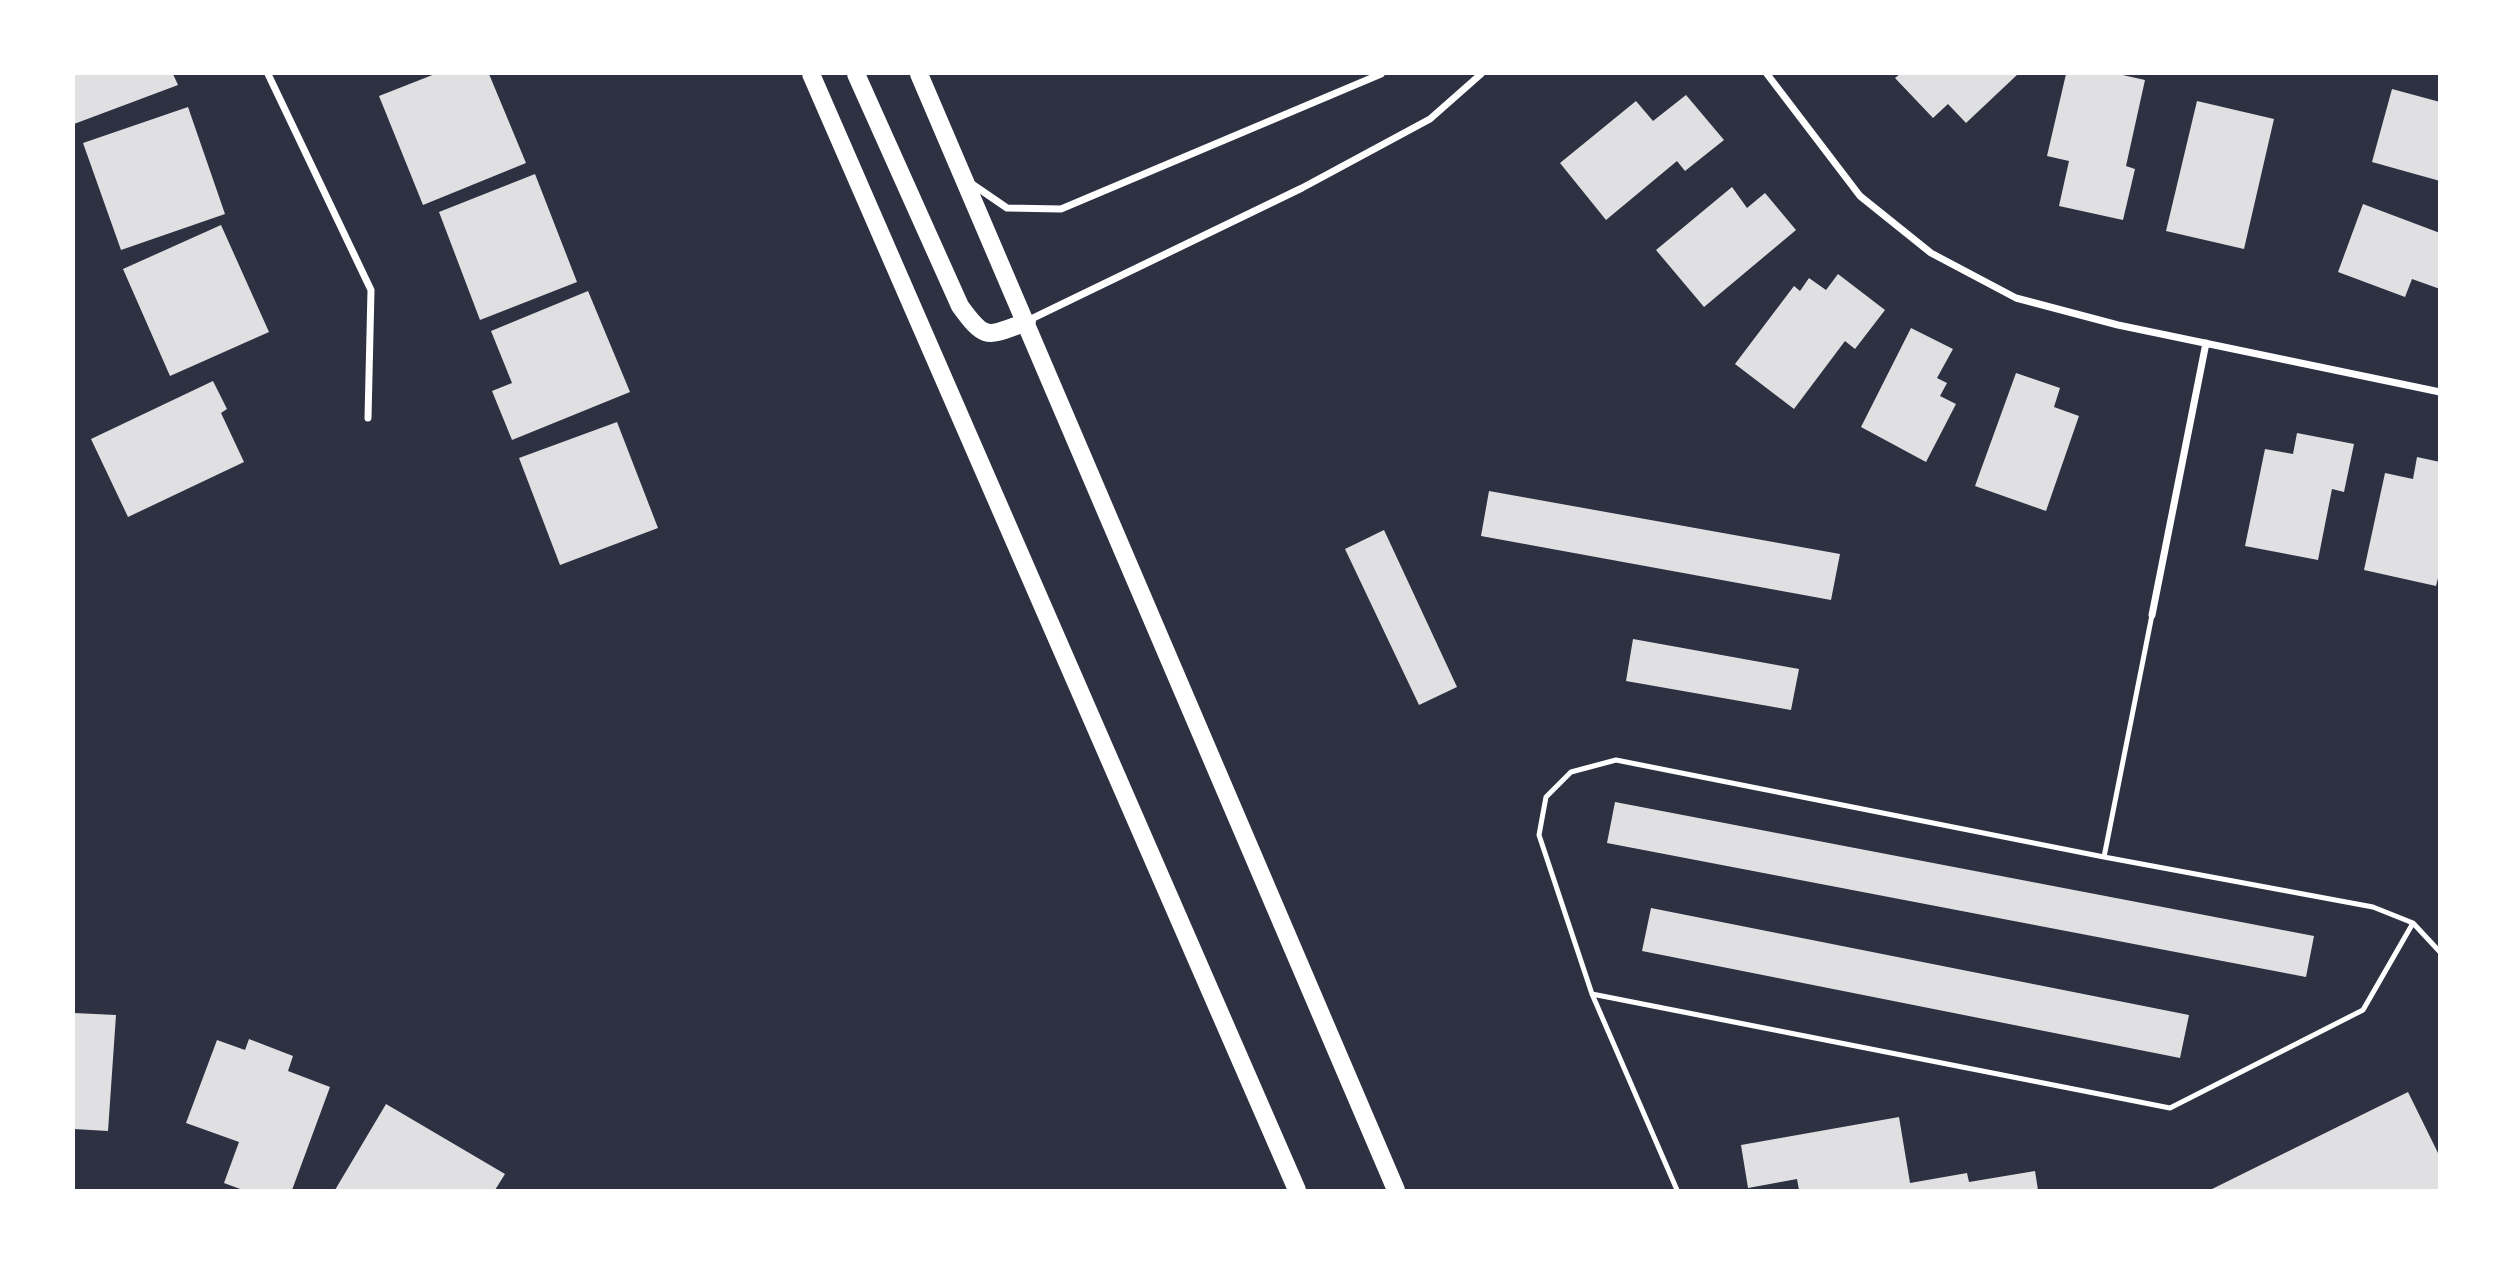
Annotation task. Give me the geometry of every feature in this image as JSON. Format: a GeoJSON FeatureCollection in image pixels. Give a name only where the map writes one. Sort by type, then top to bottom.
{"type":"FeatureCollection","features":[{"type":"Feature","properties":{"kind":"main road"},"geometry":{"type":"LineString","coordinates":[[811,74],[1297,1191]]}},
{"type":"Feature","properties":{"kind":"main road"},"geometry":{"type":"LineString","coordinates":[[856,74],[960,306],[975,328],[984,333],[994,333],[1027,322]]}},
{"type":"Feature","properties":{"kind":"main road"},"geometry":{"type":"LineString","coordinates":[[919,74],[1396,1191]]}},
{"type":"Feature","properties":{"kind":"street"},"geometry":{"type":"LineString","coordinates":[[268,74],[371,290],[368,418]]}},
{"type":"Feature","properties":{"kind":"street"},"geometry":{"type":"LineString","coordinates":[[966,180],[1007,208],[1060,209],[1381,74]]}},
{"type":"Feature","properties":{"kind":"street"},"geometry":{"type":"LineString","coordinates":[[1027,322],[1302,188],[1430,119],[1481,74]]}},
{"type":"Feature","properties":{"kind":"street"},"geometry":{"type":"LineString","coordinates":[[1766,74],[1860,196],[1931,253],[2016,298],[2118,325],[2440,392]]}},
{"type":"Feature","properties":{"kind":"street"},"geometry":{"type":"LineString","coordinates":[[2152,615],[2206,343]]}},
{"type":"Feature","properties":{"kind":"lane"},"geometry":{"type":"LineString","coordinates":[[2104,857],[2152,615]]}},
{"type":"Feature","properties":{"kind":"lane"},"geometry":{"type":"LineString","coordinates":[[1677,1191],[1592,994],[1539,835],[1546,797],[1571,772],[1616,760],[2104,857],[2373,907],[2413,923],[2440,953]]}},
{"type":"Feature","properties":{"kind":"lane"},"geometry":{"type":"LineString","coordinates":[[1592,994],[2170,1108],[2363,1010],[2413,923]]}},
{"type":"Feature","properties":{"kind":"building"},"geometry":{"type":"Polygon","coordinates":[[[74,74],[173,74],[178,85],[74,124],[74,74]]]}},
{"type":"Feature","properties":{"kind":"building"},"geometry":{"type":"Polygon","coordinates":[[[435,74],[489,74],[526,163],[423,205],[379,96],[435,74]]]}},
{"type":"Feature","properties":{"kind":"building"},"geometry":{"type":"Polygon","coordinates":[[[1900,74],[2018,74],[1966,123],[1948,104],[1933,118],[1895,78],[1900,74]]]}},
{"type":"Feature","properties":{"kind":"building"},"geometry":{"type":"Polygon","coordinates":[[[2066,74],[2118,74],[2145,80],[2126,166],[2135,169],[2123,220],[2059,206],[2069,161],[2047,156],[2066,74]]]}},
{"type":"Feature","properties":{"kind":"building"},"geometry":{"type":"Polygon","coordinates":[[[2392,89],[2440,102],[2440,181],[2372,162],[2392,89]]]}},
{"type":"Feature","properties":{"kind":"building"},"geometry":{"type":"Polygon","coordinates":[[[1686,95],[1724,140],[1685,171],[1677,161],[1606,220],[1560,163],[1636,101],[1653,121],[1686,95]]]}},
{"type":"Feature","properties":{"kind":"building"},"geometry":{"type":"Polygon","coordinates":[[[2197,101],[2274,119],[2244,249],[2166,231],[2197,101]]]}},
{"type":"Feature","properties":{"kind":"building"},"geometry":{"type":"Polygon","coordinates":[[[188,107],[225,214],[121,250],[83,143],[188,107]]]}},
{"type":"Feature","properties":{"kind":"building"},"geometry":{"type":"Polygon","coordinates":[[[535,174],[577,282],[480,320],[439,212],[535,174]]]}},
{"type":"Feature","properties":{"kind":"building"},"geometry":{"type":"Polygon","coordinates":[[[1732,187],[1747,208],[1765,193],[1796,230],[1704,307],[1656,250],[1732,187]]]}},
{"type":"Feature","properties":{"kind":"building"},"geometry":{"type":"Polygon","coordinates":[[[2363,204],[2440,233],[2440,289],[2412,279],[2405,297],[2338,272],[2363,204]]]}},
{"type":"Feature","properties":{"kind":"building"},"geometry":{"type":"Polygon","coordinates":[[[221,225],[269,332],[170,376],[123,269],[221,225]]]}},
{"type":"Feature","properties":{"kind":"building"},"geometry":{"type":"Polygon","coordinates":[[[1838,274],[1885,310],[1855,349],[1845,341],[1794,409],[1735,364],[1794,286],[1800,291],[1809,278],[1826,290],[1838,274]]]}},
{"type":"Feature","properties":{"kind":"building"},"geometry":{"type":"Polygon","coordinates":[[[588,291],[630,392],[512,440],[492,391],[512,383],[491,331],[588,291]]]}},
{"type":"Feature","properties":{"kind":"building"},"geometry":{"type":"Polygon","coordinates":[[[1911,328],[1953,349],[1937,378],[1947,383],[1940,396],[1956,404],[1926,462],[1861,427],[1911,328]]]}},
{"type":"Feature","properties":{"kind":"building"},"geometry":{"type":"Polygon","coordinates":[[[2016,373],[2060,388],[2054,407],[2079,416],[2046,511],[1975,486],[2016,373]]]}},
{"type":"Feature","properties":{"kind":"building"},"geometry":{"type":"Polygon","coordinates":[[[213,381],[227,409],[221,413],[244,462],[128,517],[91,439],[213,381]]]}},
{"type":"Feature","properties":{"kind":"building"},"geometry":{"type":"Polygon","coordinates":[[[617,422],[658,528],[560,565],[519,458],[617,422]]]}},
{"type":"Feature","properties":{"kind":"building"},"geometry":{"type":"Polygon","coordinates":[[[2297,433],[2354,444],[2344,492],[2332,489],[2318,560],[2245,546],[2265,449],[2293,454],[2297,433]]]}},
{"type":"Feature","properties":{"kind":"building"},"geometry":{"type":"Polygon","coordinates":[[[2417,457],[2440,462],[2440,570],[2436,586],[2364,570],[2385,473],[2413,479],[2417,457]]]}},
{"type":"Feature","properties":{"kind":"building"},"geometry":{"type":"Polygon","coordinates":[[[1489,491],[1840,554],[1831,600],[1481,536],[1489,491]]]}},
{"type":"Feature","properties":{"kind":"building"},"geometry":{"type":"Polygon","coordinates":[[[1384,530],[1457,687],[1419,705],[1345,549],[1384,530]]]}},
{"type":"Feature","properties":{"kind":"building"},"geometry":{"type":"Polygon","coordinates":[[[1633,639],[1799,669],[1791,710],[1626,681],[1633,639]]]}},
{"type":"Feature","properties":{"kind":"building"},"geometry":{"type":"Polygon","coordinates":[[[1615,802],[2314,936],[2306,977],[1607,843],[1615,802]]]}},
{"type":"Feature","properties":{"kind":"building"},"geometry":{"type":"Polygon","coordinates":[[[1651,908],[2189,1015],[2180,1058],[1642,951],[1651,908]]]}},
{"type":"Feature","properties":{"kind":"building"},"geometry":{"type":"Polygon","coordinates":[[[74,1013],[116,1015],[108,1131],[74,1129],[74,1013]]]}},
{"type":"Feature","properties":{"kind":"building"},"geometry":{"type":"Polygon","coordinates":[[[249,1039],[293,1056],[288,1071],[330,1087],[292,1190],[243,1190],[224,1183],[239,1142],[186,1123],[217,1040],[245,1050],[249,1039]]]}},
{"type":"Feature","properties":{"kind":"building"},"geometry":{"type":"Polygon","coordinates":[[[2408,1092],[2438,1153],[2440,1152],[2440,1190],[2210,1190],[2408,1092]]]}},
{"type":"Feature","properties":{"kind":"building"},"geometry":{"type":"Polygon","coordinates":[[[386,1104],[505,1174],[495,1190],[335,1190],[386,1104]]]}},
{"type":"Feature","properties":{"kind":"building"},"geometry":{"type":"Polygon","coordinates":[[[1899,1117],[1910,1183],[1967,1173],[1969,1182],[2035,1171],[2038,1190],[1799,1190],[1797,1179],[1748,1188],[1741,1145],[1899,1117]]]}}]}
